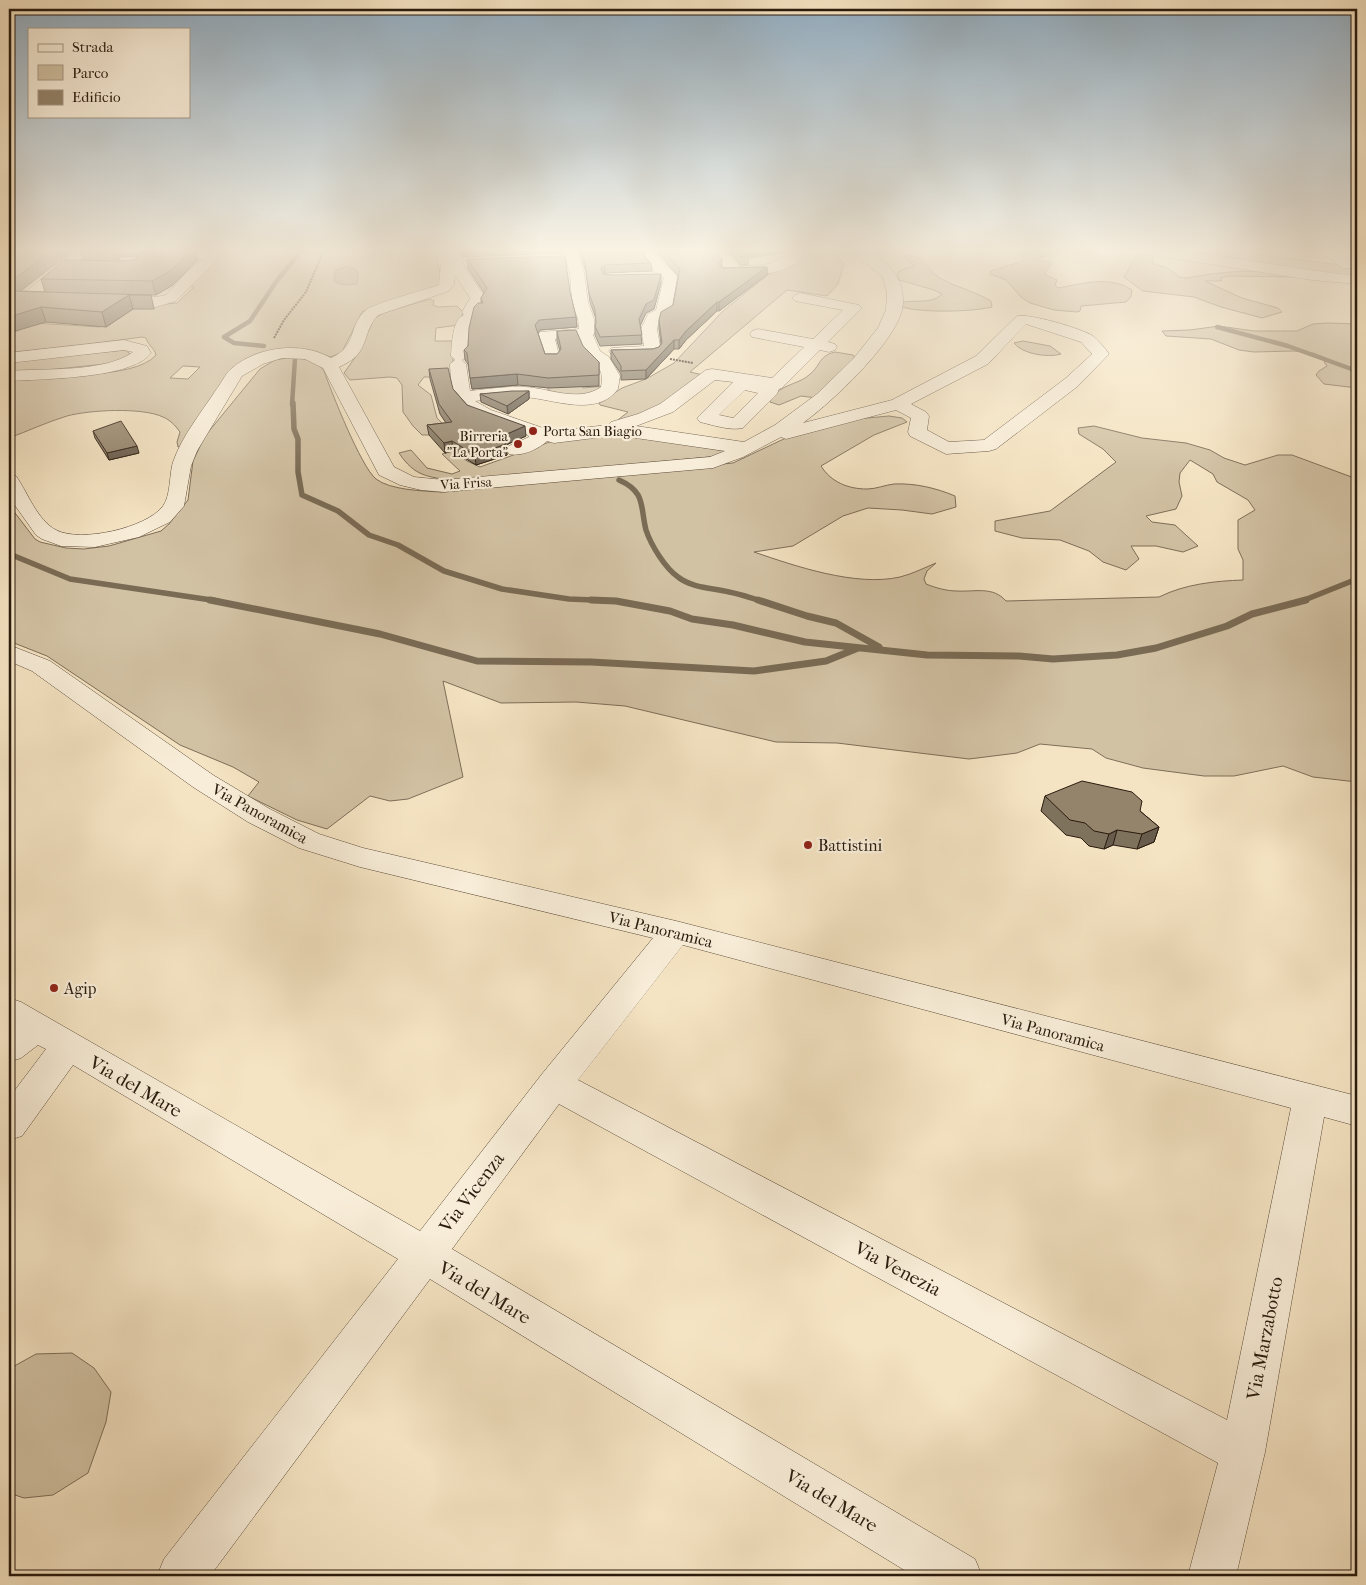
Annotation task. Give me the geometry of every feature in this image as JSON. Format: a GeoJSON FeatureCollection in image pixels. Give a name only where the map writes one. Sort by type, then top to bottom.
{"type":"FeatureCollection","features":[{"type":"Feature","properties":{"kind":"street"},"geometry":{"type":"LineString","coordinates":[[9,480],[39,526],[49,536],[68,540],[88,541],[130,533],[148,527],[165,517],[174,506],[183,460],[236,373],[248,364],[270,356],[308,354],[337,361],[354,349],[365,324]]}},
{"type":"Feature","properties":{"kind":"street"},"geometry":{"type":"LineString","coordinates":[[465,324],[460,338],[458,360],[463,397],[469,406],[475,409],[540,433],[630,431],[758,442],[898,404],[982,360],[1018,324]]}},
{"type":"Feature","properties":{"kind":"street"},"geometry":{"type":"LineString","coordinates":[[463,397],[510,392],[535,393],[570,399],[596,396],[606,392],[611,385],[611,376],[598,358],[585,334],[586,324]]}},
{"type":"Feature","properties":{"kind":"street"},"geometry":{"type":"LineString","coordinates":[[598,358],[616,351],[653,351],[649,331],[651,324]]}},
{"type":"Feature","properties":{"kind":"street"},"geometry":{"type":"LineString","coordinates":[[794,392],[802,375],[841,324]]}},
{"type":"Feature","properties":{"kind":"street","name":"Via Frisa"},"geometry":{"type":"LineString","coordinates":[[334,344],[337,361],[386,471],[397,478],[412,483],[444,486],[713,462],[758,442],[807,411],[862,361],[886,324]]}},
{"type":"Feature","properties":{"kind":"street"},"geometry":{"type":"LineString","coordinates":[[898,404],[920,416],[917,432],[946,448],[988,445],[1072,382],[1101,354],[1087,339],[1045,324]]}},
{"type":"Feature","properties":{"kind":"street"},"geometry":{"type":"LineString","coordinates":[[594,432],[660,413],[678,402],[707,371],[742,382],[776,384],[823,346],[856,327]]}},
{"type":"Feature","properties":{"kind":"street"},"geometry":{"type":"LineString","coordinates":[[552,359],[546,335],[585,334]]}},
{"type":"Feature","properties":{"kind":"street"},"geometry":{"type":"LineString","coordinates":[[758,334],[823,346]]}},
{"type":"Feature","properties":{"kind":"street"},"geometry":{"type":"LineString","coordinates":[[270,356],[274,349],[283,343],[302,337]]}},
{"type":"Feature","properties":{"kind":"street"},"geometry":{"type":"LineString","coordinates":[[9,358],[124,345],[135,346],[141,349],[143,353],[138,359],[116,366],[9,376]]}},
{"type":"Feature","properties":{"kind":"street"},"geometry":{"type":"LineString","coordinates":[[758,442],[786,408]]}},
{"type":"Feature","properties":{"kind":"street"},"geometry":{"type":"LineString","coordinates":[[516,450],[540,439],[540,433]]}},
{"type":"Feature","properties":{"kind":"street","name":"Via Panoramica"},"geometry":{"type":"LineString","coordinates":[[9,652],[41,666],[219,790],[258,815],[309,841],[360,857],[676,932],[1357,1111]]}},
{"type":"Feature","properties":{"kind":"street","name":"Via Vicenza"},"geometry":{"type":"LineString","coordinates":[[181,1576],[554,1084],[676,932]]}},
{"type":"Feature","properties":{"kind":"street"},"geometry":{"type":"LineString","coordinates":[[9,1125],[30,1034]]}},
{"type":"Feature","properties":{"kind":"street","name":"Via del Mare"},"geometry":{"type":"LineString","coordinates":[[30,1034],[356,1213],[958,1576]]}},
{"type":"Feature","properties":{"kind":"street","name":"Via Venezia"},"geometry":{"type":"LineString","coordinates":[[554,1084],[1243,1452]]}},
{"type":"Feature","properties":{"kind":"street","name":"Via Marzabotto"},"geometry":{"type":"LineString","coordinates":[[1212,1576],[1243,1452],[1310,1099]]}},
{"type":"Feature","properties":{"kind":"path"},"geometry":{"type":"LineString","coordinates":[[270,356],[267,354],[279,324]]}},
{"type":"Feature","properties":{"kind":"path"},"geometry":{"type":"LineString","coordinates":[[674,360],[707,371]]}},
{"type":"Feature","properties":{"kind":"green space"},"geometry":{"type":"Polygon","coordinates":[[[32,324],[99,327],[107,324],[356,324],[342,352],[331,357],[312,352],[251,358],[188,445],[178,447],[177,442],[180,432],[166,418],[154,414],[129,411],[88,412],[67,416],[9,438],[9,380],[87,375],[129,369],[145,363],[156,355],[146,338],[142,337],[9,355],[9,335],[32,324]],[[183,366],[170,378],[188,379],[200,367],[183,366]]]}},
{"type":"Feature","properties":{"kind":"green space"},"geometry":{"type":"Polygon","coordinates":[[[372,324],[459,324],[436,328],[435,341],[454,341],[452,377],[424,377],[418,385],[431,395],[437,418],[444,425],[435,435],[422,435],[403,412],[402,385],[397,378],[350,380],[344,373],[359,352],[372,324]]]}},
{"type":"Feature","properties":{"kind":"green space"},"geometry":{"type":"Polygon","coordinates":[[[711,324],[747,324],[690,372],[703,375],[669,403],[614,423],[628,412],[600,405],[599,403],[622,388],[646,379],[674,363],[711,324]]]}},
{"type":"Feature","properties":{"kind":"green space"},"geometry":{"type":"Polygon","coordinates":[[[1313,324],[1357,324],[1357,388],[1324,384],[1316,375],[1327,366],[1324,362],[1331,360],[1313,353],[1239,350],[1211,339],[1166,336],[1162,331],[1219,326],[1254,331],[1297,331],[1313,324]]]}},
{"type":"Feature","properties":{"kind":"green space"},"geometry":{"type":"Polygon","coordinates":[[[1023,341],[1050,346],[1061,354],[1049,356],[1036,354],[1023,350],[1014,343],[1023,341]]]}},
{"type":"Feature","properties":{"kind":"green space"},"geometry":{"type":"Polygon","coordinates":[[[125,350],[130,355],[114,363],[9,374],[9,362],[125,350]]]}},
{"type":"Feature","properties":{"kind":"green space"},"geometry":{"type":"Polygon","coordinates":[[[835,352],[853,355],[855,358],[816,398],[801,396],[779,405],[770,402],[777,392],[813,372],[825,356],[835,352]]]}},
{"type":"Feature","properties":{"kind":"green space"},"geometry":{"type":"Polygon","coordinates":[[[287,358],[312,361],[324,371],[355,445],[376,479],[390,486],[416,490],[441,492],[733,463],[788,437],[856,419],[889,416],[902,418],[907,422],[874,435],[821,466],[835,480],[853,488],[867,489],[894,484],[910,484],[955,496],[956,507],[932,514],[868,508],[843,516],[793,546],[754,552],[826,574],[864,579],[900,577],[936,563],[927,571],[924,579],[926,584],[949,590],[995,593],[1006,601],[1159,597],[1179,589],[1200,584],[1243,580],[1243,560],[1238,549],[1238,520],[1255,510],[1248,500],[1217,482],[1213,474],[1190,460],[1180,473],[1179,482],[1182,496],[1176,509],[1146,516],[1152,522],[1175,525],[1198,546],[1183,552],[1156,546],[1131,546],[1139,559],[1126,570],[1103,562],[1089,551],[1060,540],[1022,538],[995,531],[995,521],[1050,511],[1116,462],[1103,449],[1079,434],[1078,428],[1094,426],[1142,438],[1186,443],[1210,450],[1224,458],[1245,465],[1278,455],[1292,455],[1357,479],[1357,782],[1313,777],[1283,766],[1234,776],[1204,776],[1143,768],[1106,758],[1092,749],[1040,744],[1017,753],[969,759],[837,743],[776,742],[625,706],[576,702],[501,703],[443,681],[463,777],[408,799],[390,801],[370,796],[327,829],[297,820],[248,796],[259,782],[233,767],[180,745],[47,656],[9,641],[9,505],[35,539],[66,548],[84,549],[109,546],[161,531],[188,500],[193,461],[205,436],[260,369],[275,360],[287,358]]]}},
{"type":"Feature","properties":{"kind":"green space"},"geometry":{"type":"Polygon","coordinates":[[[582,386],[583,388],[606,386],[592,393],[577,396],[562,395],[548,390],[548,387],[582,386]]]}},
{"type":"Feature","properties":{"kind":"green space"},"geometry":{"type":"Polygon","coordinates":[[[609,432],[732,452],[719,456],[453,481],[416,471],[399,453],[411,450],[427,468],[452,474],[460,471],[442,454],[453,451],[480,467],[558,439],[609,432]]]}},
{"type":"Feature","properties":{"kind":"green space"},"geometry":{"type":"Polygon","coordinates":[[[72,1353],[94,1368],[111,1392],[106,1422],[88,1473],[53,1495],[24,1498],[9,1493],[9,1369],[36,1354],[72,1353]]]}},
{"type":"Feature","properties":{"kind":"building"},"geometry":{"type":"Polygon","coordinates":[[[470,324],[536,324],[545,354],[557,354],[561,349],[557,331],[576,330],[583,346],[599,362],[599,375],[548,378],[517,374],[470,378],[467,353],[464,350],[468,346],[470,324]]]}},
{"type":"Feature","properties":{"kind":"building"},"geometry":{"type":"Polygon","coordinates":[[[596,324],[640,324],[642,335],[600,337],[596,324]]]}},
{"type":"Feature","properties":{"kind":"building"},"geometry":{"type":"Polygon","coordinates":[[[660,324],[694,324],[679,340],[674,340],[646,370],[621,371],[621,366],[611,350],[653,349],[659,347],[662,343],[660,324]]]}},
{"type":"Feature","properties":{"kind":"building"},"geometry":{"type":"Polygon","coordinates":[[[448,368],[453,389],[467,405],[525,426],[507,434],[504,439],[506,444],[475,455],[452,441],[444,443],[427,425],[452,422],[439,404],[429,369],[448,368]]]}},
{"type":"Feature","properties":{"kind":"building"},"geometry":{"type":"Polygon","coordinates":[[[529,391],[507,406],[480,394],[529,391]]]}},
{"type":"Feature","properties":{"kind":"building"},"geometry":{"type":"Polygon","coordinates":[[[121,421],[137,446],[107,453],[93,431],[121,421]]]}},
{"type":"Feature","properties":{"kind":"building"},"geometry":{"type":"Polygon","coordinates":[[[1082,781],[1132,792],[1142,801],[1140,811],[1159,827],[1142,834],[1117,830],[1109,834],[1094,831],[1085,823],[1070,820],[1045,796],[1082,781]]]}},
{"type":"Feature","properties":{"kind":"waterway"},"geometry":{"type":"LineString","coordinates":[[245,324],[224,337],[234,343],[264,346]]}},
{"type":"Feature","properties":{"kind":"waterway"},"geometry":{"type":"LineString","coordinates":[[1217,327],[1288,346],[1357,371]]}},
{"type":"Feature","properties":{"kind":"waterway"},"geometry":{"type":"LineString","coordinates":[[292,405],[295,358]]}},
{"type":"Feature","properties":{"kind":"waterway"},"geometry":{"type":"LineString","coordinates":[[293,403],[294,429],[298,439],[298,472],[302,495],[338,511],[369,535],[398,545],[444,571],[502,589],[569,599],[617,601]]}},
{"type":"Feature","properties":{"kind":"waterway"},"geometry":{"type":"LineString","coordinates":[[619,480],[628,485],[638,495],[648,536],[659,556],[673,573],[684,581],[696,586],[762,601]]}},
{"type":"Feature","properties":{"kind":"waterway"},"geometry":{"type":"LineString","coordinates":[[9,551],[12,555],[70,579],[218,601]]}},
{"type":"Feature","properties":{"kind":"waterway"},"geometry":{"type":"LineString","coordinates":[[1302,601],[1357,579]]}},
{"type":"Feature","properties":{"kind":"waterway"},"geometry":{"type":"LineString","coordinates":[[210,600],[380,634],[477,661],[591,662],[754,671],[826,661],[858,648]]}},
{"type":"Feature","properties":{"kind":"waterway"},"geometry":{"type":"LineString","coordinates":[[591,600],[616,601],[670,611],[692,619],[733,625],[805,642],[927,655],[1019,656],[1053,659],[1117,655],[1156,648],[1227,626],[1252,614],[1306,600]]}},
{"type":"Feature","properties":{"kind":"waterway"},"geometry":{"type":"LineString","coordinates":[[758,600],[836,623],[879,647]]}},
{"type":"Feature","properties":{"kind":"place","name":"Porta San Biagio"},"geometry":{"type":"Point","coordinates":[533,431]}},
{"type":"Feature","properties":{"kind":"place","name":"Birreria \"La Porta\""},"geometry":{"type":"Point","coordinates":[518,444]}},
{"type":"Feature","properties":{"kind":"place","name":"Battistini"},"geometry":{"type":"Point","coordinates":[808,845]}},
{"type":"Feature","properties":{"kind":"place","name":"Agip"},"geometry":{"type":"Point","coordinates":[54,988]}}]}
